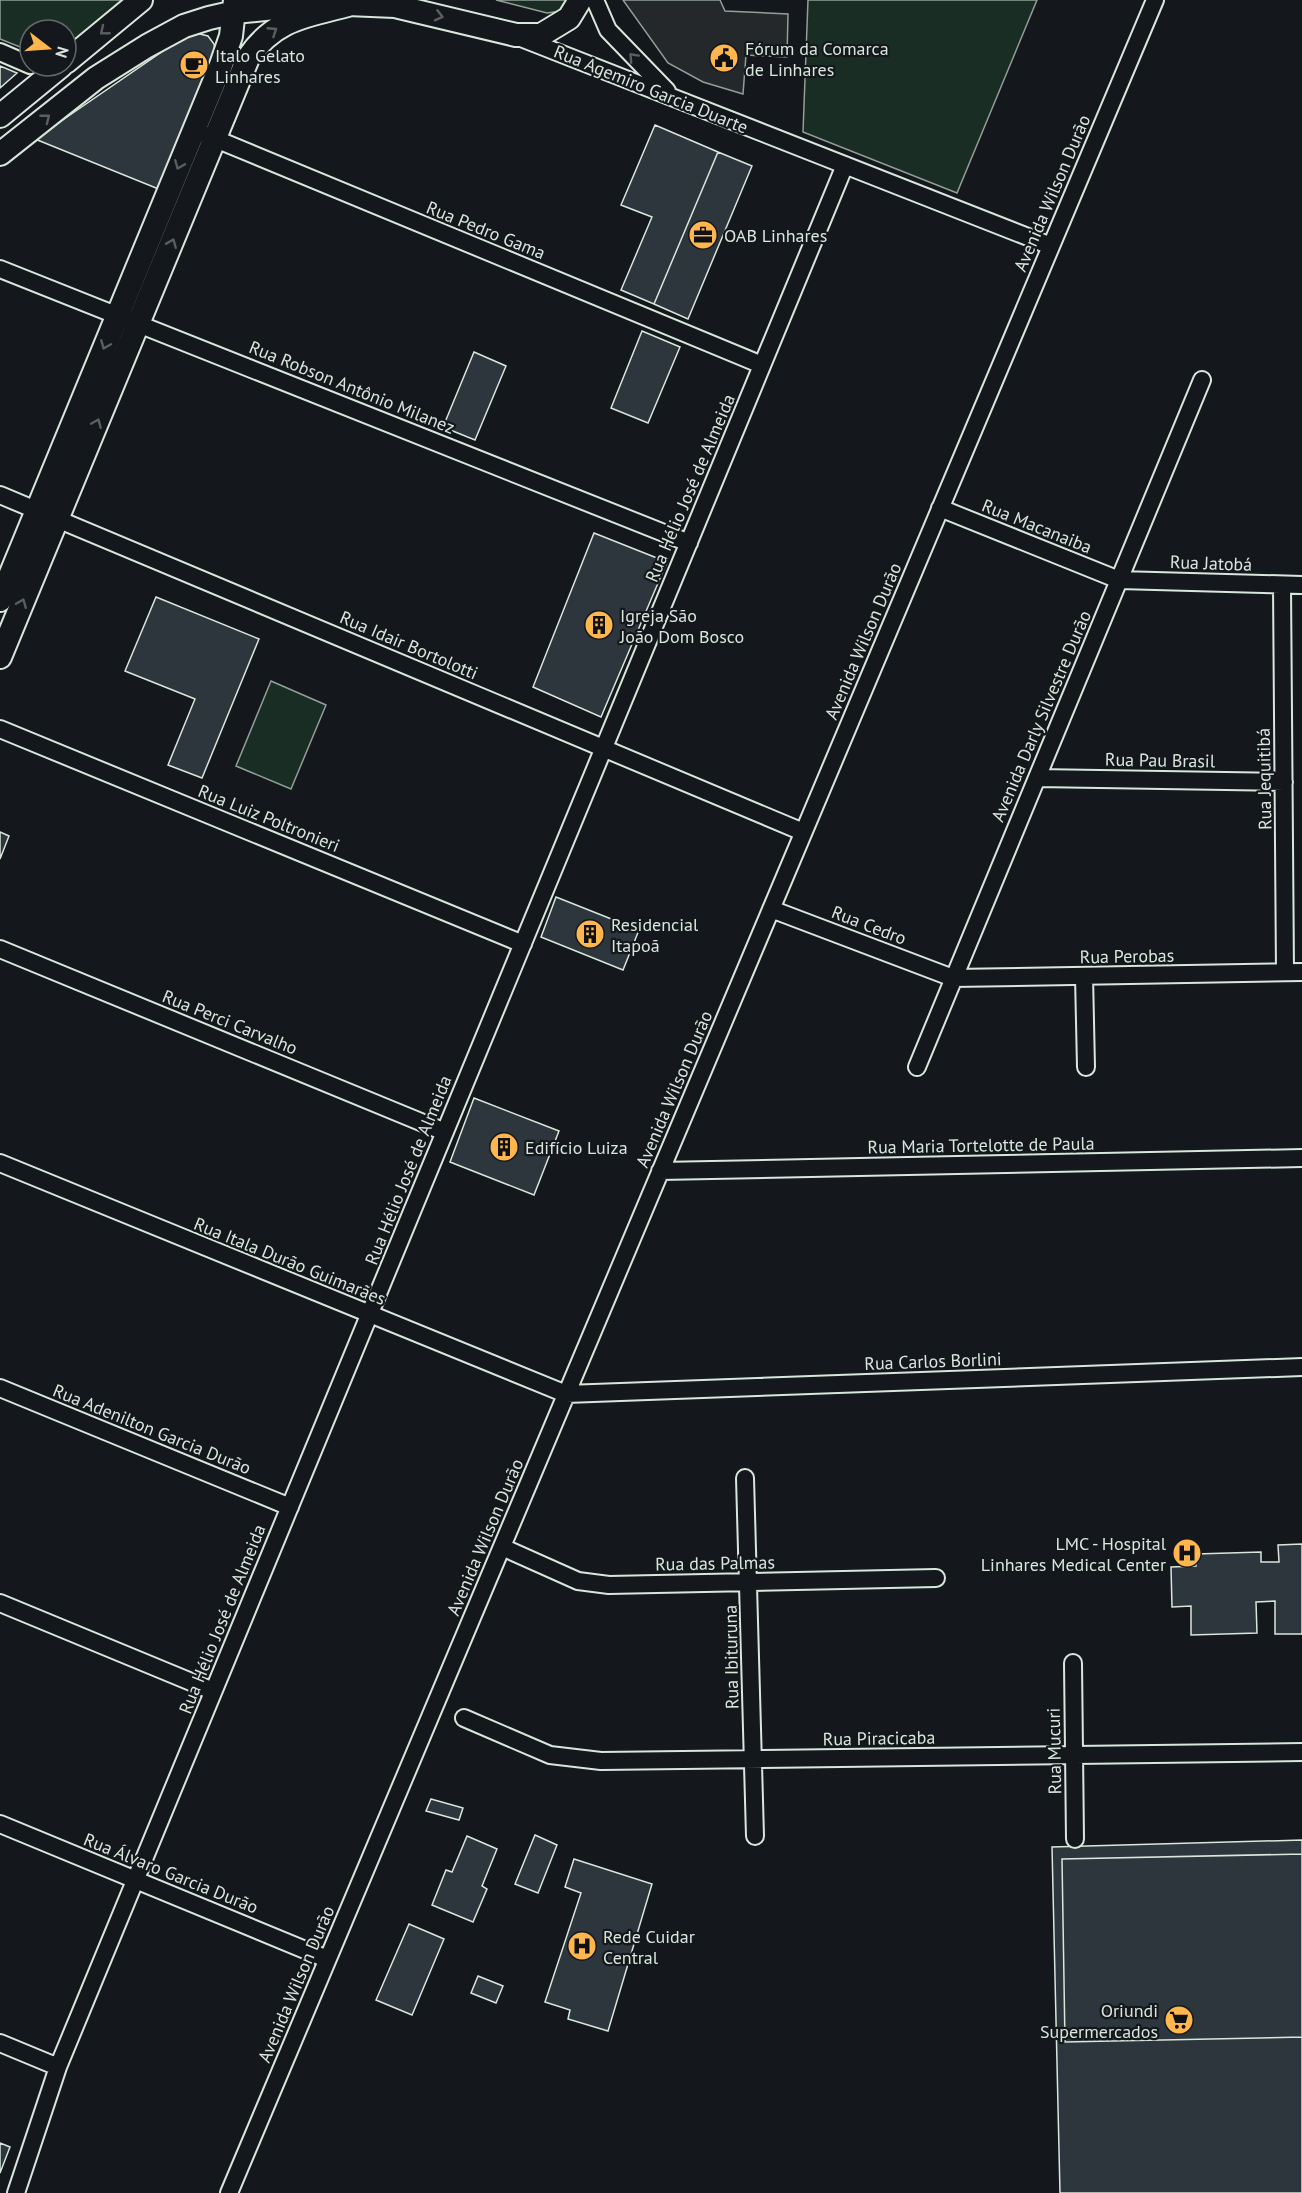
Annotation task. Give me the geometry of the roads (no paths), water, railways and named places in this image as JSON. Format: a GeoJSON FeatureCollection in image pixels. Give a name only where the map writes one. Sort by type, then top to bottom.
{"type":"FeatureCollection","features":[{"type":"Feature","properties":{"kind":"main road"},"geometry":{"type":"LineString","coordinates":[[78,45],[141,0]]}},
{"type":"Feature","properties":{"kind":"main road"},"geometry":{"type":"LineString","coordinates":[[294,0],[324,3]]}},
{"type":"Feature","properties":{"kind":"main road"},"geometry":{"type":"LineString","coordinates":[[516,35],[541,35],[550,31],[569,18],[580,0]]}},
{"type":"Feature","properties":{"kind":"main road","name":"Rua Agemiro Garcia Duarte"},"geometry":{"type":"LineString","coordinates":[[0,154],[96,78],[184,26],[235,6],[324,3],[395,6],[516,35]]}},
{"type":"Feature","properties":{"kind":"main road"},"geometry":{"type":"LineString","coordinates":[[0,657],[47,515],[128,319],[214,139],[248,58],[261,39],[277,27],[303,17],[348,5]]}},
{"type":"Feature","properties":{"kind":"main road"},"geometry":{"type":"LineString","coordinates":[[128,319],[194,130],[231,36],[235,6]]}},
{"type":"Feature","properties":{"kind":"main road"},"geometry":{"type":"LineString","coordinates":[[0,116],[36,78]]}},
{"type":"Feature","properties":{"kind":"main road"},"geometry":{"type":"LineString","coordinates":[[0,600],[47,515]]}},
{"type":"Feature","properties":{"kind":"street"},"geometry":{"type":"LineString","coordinates":[[595,0],[608,30],[675,98]]}},
{"type":"Feature","properties":{"kind":"street","name":"Avenida Wilson Durão"},"geometry":{"type":"LineString","coordinates":[[229,2193],[1155,0]]}},
{"type":"Feature","properties":{"kind":"street","name":"Rua Agemiro Garcia Duarte"},"geometry":{"type":"LineString","coordinates":[[516,35],[1051,246]]}},
{"type":"Feature","properties":{"kind":"street"},"geometry":{"type":"LineString","coordinates":[[0,52],[18,57]]}},
{"type":"Feature","properties":{"kind":"street","name":"Rua Pedro Gama"},"geometry":{"type":"LineString","coordinates":[[194,130],[762,365]]}},
{"type":"Feature","properties":{"kind":"street","name":"Rua Hélio José de Almeida"},"geometry":{"type":"LineString","coordinates":[[16,2193],[58,2067],[845,165]]}},
{"type":"Feature","properties":{"kind":"street","name":"Rua Robson Antônio Milanez"},"geometry":{"type":"LineString","coordinates":[[0,268],[689,543]]}},
{"type":"Feature","properties":{"kind":"street","name":"Avenida Darly Silvestre Durão"},"geometry":{"type":"LineString","coordinates":[[917,1067],[1202,380]]}},
{"type":"Feature","properties":{"kind":"street","name":"Rua Idair Bortolotti"},"geometry":{"type":"LineString","coordinates":[[0,495],[803,832]]}},
{"type":"Feature","properties":{"kind":"street","name":"Rua Macanaiba"},"geometry":{"type":"LineString","coordinates":[[940,508],[1119,580]]}},
{"type":"Feature","properties":{"kind":"street","name":"Rua Jatobá"},"geometry":{"type":"LineString","coordinates":[[1119,580],[1302,585]]}},
{"type":"Feature","properties":{"kind":"street","name":"Rua Jequitibá"},"geometry":{"type":"LineString","coordinates":[[1282,585],[1284,782],[1294,972]]}},
{"type":"Feature","properties":{"kind":"street","name":"Rua Luiz Poltronieri"},"geometry":{"type":"LineString","coordinates":[[0,729],[523,944]]}},
{"type":"Feature","properties":{"kind":"street","name":"Rua Pau Brasil"},"geometry":{"type":"LineString","coordinates":[[1036,778],[1284,782]]}},
{"type":"Feature","properties":{"kind":"street","name":"Rua Cedro"},"geometry":{"type":"LineString","coordinates":[[771,909],[953,978]]}},
{"type":"Feature","properties":{"kind":"street","name":"Rua Perci Carvalho"},"geometry":{"type":"LineString","coordinates":[[0,949],[445,1132]]}},
{"type":"Feature","properties":{"kind":"street","name":"Rua Perobas"},"geometry":{"type":"LineString","coordinates":[[953,978],[1294,972]]}},
{"type":"Feature","properties":{"kind":"street"},"geometry":{"type":"LineString","coordinates":[[1084,976],[1086,1067]]}},
{"type":"Feature","properties":{"kind":"street","name":"Rua Maria Tortelotte de Paula"},"geometry":{"type":"LineString","coordinates":[[660,1171],[1302,1158]]}},
{"type":"Feature","properties":{"kind":"street","name":"Rua Itala Durão Guimarães"},"geometry":{"type":"LineString","coordinates":[[0,1163],[566,1395]]}},
{"type":"Feature","properties":{"kind":"street","name":"Rua Carlos Borlini"},"geometry":{"type":"LineString","coordinates":[[566,1395],[1302,1367]]}},
{"type":"Feature","properties":{"kind":"street","name":"Rua Adenilton Garcia Durão"},"geometry":{"type":"LineString","coordinates":[[0,1388],[290,1507]]}},
{"type":"Feature","properties":{"kind":"street","name":"Rua Ibituruna"},"geometry":{"type":"LineString","coordinates":[[745,1478],[755,1836]]}},
{"type":"Feature","properties":{"kind":"street","name":"Rua das Palmas"},"geometry":{"type":"LineString","coordinates":[[502,1546],[578,1581],[609,1585],[936,1578]]}},
{"type":"Feature","properties":{"kind":"street"},"geometry":{"type":"LineString","coordinates":[[0,1603],[213,1690]]}},
{"type":"Feature","properties":{"kind":"street","name":"Rua Mucuri"},"geometry":{"type":"LineString","coordinates":[[1073,1663],[1075,1839]]}},
{"type":"Feature","properties":{"kind":"street","name":"Rua Piracicaba"},"geometry":{"type":"LineString","coordinates":[[464,1718],[550,1755],[601,1761],[1302,1752]]}},
{"type":"Feature","properties":{"kind":"street","name":"Rua Álvaro Garcia Durão"},"geometry":{"type":"LineString","coordinates":[[0,1824],[327,1959]]}},
{"type":"Feature","properties":{"kind":"street"},"geometry":{"type":"LineString","coordinates":[[0,2043],[58,2067]]}},
{"type":"Feature","properties":{"kind":"place","name":"Fórum da Comarca de Linhares"},"geometry":{"type":"Point","coordinates":[724,58]}},
{"type":"Feature","properties":{"kind":"place","name":"Italo Gelato Linhares"},"geometry":{"type":"Point","coordinates":[194,65]}},
{"type":"Feature","properties":{"kind":"place","name":"OAB Linhares"},"geometry":{"type":"Point","coordinates":[703,235]}},
{"type":"Feature","properties":{"kind":"place","name":"Igreja São João Dom Bosco"},"geometry":{"type":"Point","coordinates":[599,625]}},
{"type":"Feature","properties":{"kind":"place","name":"Residencial Itapoã"},"geometry":{"type":"Point","coordinates":[590,934]}},
{"type":"Feature","properties":{"kind":"place","name":"Edifício Luiza"},"geometry":{"type":"Point","coordinates":[504,1147]}},
{"type":"Feature","properties":{"kind":"place","name":"LMC - Hospital Linhares Medical Center"},"geometry":{"type":"Point","coordinates":[1187,1553]}},
{"type":"Feature","properties":{"kind":"place","name":"Rede Cuidar Central"},"geometry":{"type":"Point","coordinates":[582,1946]}},
{"type":"Feature","properties":{"kind":"place","name":"Oriundi Supermercados"},"geometry":{"type":"Point","coordinates":[1179,2020]}}]}
